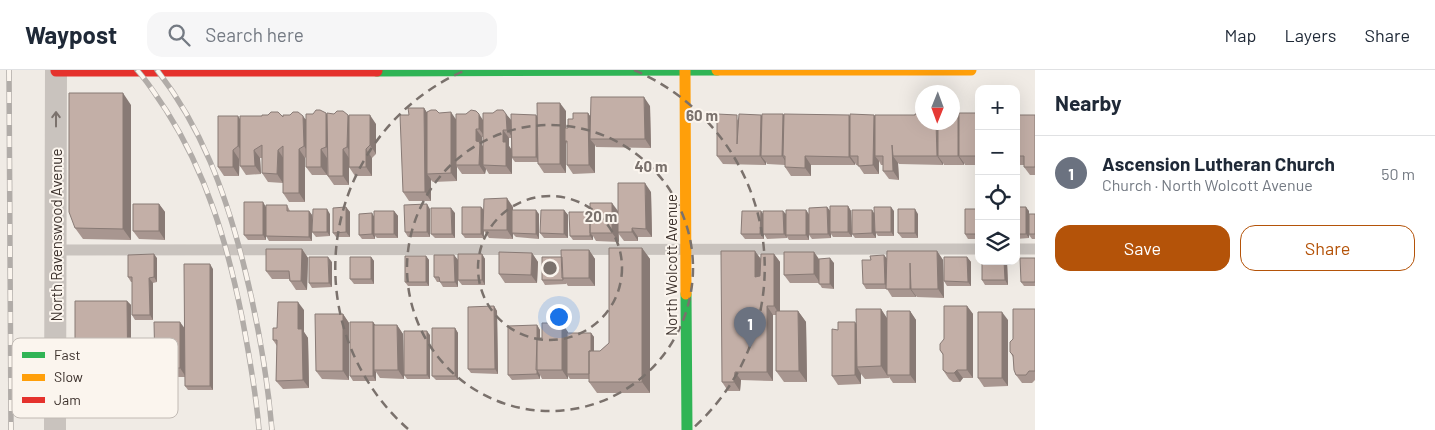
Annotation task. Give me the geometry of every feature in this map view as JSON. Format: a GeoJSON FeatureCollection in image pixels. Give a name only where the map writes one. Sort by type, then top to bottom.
{"type":"FeatureCollection","features":[{"type":"Feature","properties":{"kind":"street"},"geometry":{"type":"LineString","coordinates":[[56,70],[971,70]]}},
{"type":"Feature","properties":{"kind":"street","name":"North Ravenswood Avenue"},"geometry":{"type":"LineString","coordinates":[[56,70],[56,338]]}},
{"type":"Feature","properties":{"kind":"street","name":"North Wolcott Avenue"},"geometry":{"type":"LineString","coordinates":[[685,70],[687,430]]}},
{"type":"Feature","properties":{"kind":"lane"},"geometry":{"type":"LineString","coordinates":[[56,250],[975,249]]}},
{"type":"Feature","properties":{"kind":"lane"},"geometry":{"type":"LineString","coordinates":[[1020,249],[1035,249]]}},
{"type":"Feature","properties":{"kind":"building"},"geometry":{"type":"Polygon","coordinates":[[[69,93],[123,93],[123,229],[75,228],[69,212],[69,93]]]}},
{"type":"Feature","properties":{"kind":"building"},"geometry":{"type":"Polygon","coordinates":[[[591,97],[644,97],[645,139],[590,139],[591,97]]]}},
{"type":"Feature","properties":{"kind":"building"},"geometry":{"type":"Polygon","coordinates":[[[537,103],[560,103],[560,164],[538,164],[537,103]]]}},
{"type":"Feature","properties":{"kind":"building"},"geometry":{"type":"Polygon","coordinates":[[[408,108],[424,108],[425,192],[403,192],[400,115],[409,115],[408,108]]]}},
{"type":"Feature","properties":{"kind":"building"},"geometry":{"type":"Polygon","coordinates":[[[316,110],[326,113],[326,147],[321,149],[321,167],[306,167],[306,114],[313,114],[316,110]]]}},
{"type":"Feature","properties":{"kind":"building"},"geometry":{"type":"Polygon","coordinates":[[[436,110],[439,113],[451,112],[451,173],[427,174],[427,112],[436,110]]]}},
{"type":"Feature","properties":{"kind":"building"},"geometry":{"type":"Polygon","coordinates":[[[471,110],[479,114],[479,129],[476,129],[476,141],[480,142],[479,165],[456,165],[456,114],[466,114],[471,110]]]}},
{"type":"Feature","properties":{"kind":"building"},"geometry":{"type":"Polygon","coordinates":[[[497,110],[503,110],[506,114],[507,130],[503,130],[503,142],[506,142],[506,166],[483,165],[483,113],[493,113],[497,110]]]}},
{"type":"Feature","properties":{"kind":"building"},"geometry":{"type":"Polygon","coordinates":[[[337,111],[343,111],[348,115],[347,147],[343,149],[343,176],[328,176],[327,113],[334,114],[337,111]]]}},
{"type":"Feature","properties":{"kind":"building"},"geometry":{"type":"Polygon","coordinates":[[[271,112],[278,112],[283,117],[283,115],[290,115],[293,112],[298,112],[303,116],[304,146],[299,149],[299,193],[283,193],[283,146],[278,150],[277,174],[262,173],[262,145],[254,150],[255,166],[240,166],[240,116],[262,116],[268,115],[271,112]]]}},
{"type":"Feature","properties":{"kind":"building"},"geometry":{"type":"Polygon","coordinates":[[[573,113],[588,113],[589,165],[567,165],[565,128],[568,128],[568,119],[573,119],[573,113]]]}},
{"type":"Feature","properties":{"kind":"building"},"geometry":{"type":"Polygon","coordinates":[[[960,113],[975,113],[975,156],[959,156],[960,113]]]}},
{"type":"Feature","properties":{"kind":"building"},"geometry":{"type":"Polygon","coordinates":[[[511,114],[536,115],[536,157],[512,157],[511,114]]]}},
{"type":"Feature","properties":{"kind":"building"},"geometry":{"type":"Polygon","coordinates":[[[717,114],[737,115],[737,144],[739,114],[761,115],[760,156],[717,156],[717,114]]]}},
{"type":"Feature","properties":{"kind":"building"},"geometry":{"type":"Polygon","coordinates":[[[762,114],[783,114],[782,156],[761,156],[762,114]]]}},
{"type":"Feature","properties":{"kind":"building"},"geometry":{"type":"Polygon","coordinates":[[[784,114],[849,115],[849,157],[805,156],[805,168],[785,167],[785,156],[783,156],[784,114]]]}},
{"type":"Feature","properties":{"kind":"building"},"geometry":{"type":"Polygon","coordinates":[[[850,114],[874,115],[873,165],[858,166],[858,156],[850,156],[850,114]]]}},
{"type":"Feature","properties":{"kind":"building"},"geometry":{"type":"Polygon","coordinates":[[[349,115],[370,115],[370,145],[366,149],[366,167],[349,167],[349,115]]]}},
{"type":"Feature","properties":{"kind":"building"},"geometry":{"type":"Polygon","coordinates":[[[875,115],[915,115],[915,130],[936,130],[937,156],[893,156],[892,145],[893,171],[883,171],[883,156],[875,156],[875,115]]]}},
{"type":"Feature","properties":{"kind":"building"},"geometry":{"type":"Polygon","coordinates":[[[1020,115],[1035,115],[1035,167],[1024,167],[1024,156],[1020,156],[1020,115]]]}},
{"type":"Feature","properties":{"kind":"building"},"geometry":{"type":"Polygon","coordinates":[[[218,116],[238,116],[238,146],[233,150],[233,167],[218,167],[218,116]]]}},
{"type":"Feature","properties":{"kind":"building"},"geometry":{"type":"Polygon","coordinates":[[[938,130],[958,130],[958,156],[938,156],[938,130]]]}},
{"type":"Feature","properties":{"kind":"building"},"geometry":{"type":"Polygon","coordinates":[[[618,183],[645,183],[646,229],[632,228],[632,232],[618,232],[618,183]]]}},
{"type":"Feature","properties":{"kind":"building"},"geometry":{"type":"Polygon","coordinates":[[[507,198],[507,230],[483,230],[484,199],[507,198]]]}},
{"type":"Feature","properties":{"kind":"building"},"geometry":{"type":"Polygon","coordinates":[[[244,202],[263,202],[263,235],[244,235],[244,202]]]}},
{"type":"Feature","properties":{"kind":"building"},"geometry":{"type":"Polygon","coordinates":[[[590,203],[612,203],[612,233],[590,233],[590,203]]]}},
{"type":"Feature","properties":{"kind":"building"},"geometry":{"type":"Polygon","coordinates":[[[133,204],[159,204],[159,231],[133,231],[133,204]]]}},
{"type":"Feature","properties":{"kind":"building"},"geometry":{"type":"Polygon","coordinates":[[[427,204],[427,232],[405,232],[404,205],[427,204]]]}},
{"type":"Feature","properties":{"kind":"building"},"geometry":{"type":"Polygon","coordinates":[[[266,205],[287,205],[287,211],[309,211],[309,237],[266,236],[266,205]]]}},
{"type":"Feature","properties":{"kind":"building"},"geometry":{"type":"Polygon","coordinates":[[[830,206],[848,206],[848,232],[830,232],[830,206]]]}},
{"type":"Feature","properties":{"kind":"building"},"geometry":{"type":"Polygon","coordinates":[[[346,207],[346,232],[333,233],[333,208],[346,207]]]}},
{"type":"Feature","properties":{"kind":"building"},"geometry":{"type":"Polygon","coordinates":[[[462,207],[481,207],[481,234],[462,234],[462,207]]]}},
{"type":"Feature","properties":{"kind":"building"},"geometry":{"type":"Polygon","coordinates":[[[827,207],[828,234],[809,234],[809,208],[827,207]]]}},
{"type":"Feature","properties":{"kind":"building"},"geometry":{"type":"Polygon","coordinates":[[[874,207],[891,207],[891,232],[875,232],[874,207]]]}},
{"type":"Feature","properties":{"kind":"building"},"geometry":{"type":"Polygon","coordinates":[[[1020,207],[1026,207],[1026,234],[1020,234],[1020,207]]]}},
{"type":"Feature","properties":{"kind":"building"},"geometry":{"type":"Polygon","coordinates":[[[431,208],[451,208],[452,234],[431,234],[431,208]]]}},
{"type":"Feature","properties":{"kind":"building"},"geometry":{"type":"Polygon","coordinates":[[[313,209],[327,209],[327,232],[312,232],[313,209]]]}},
{"type":"Feature","properties":{"kind":"building"},"geometry":{"type":"Polygon","coordinates":[[[898,209],[915,209],[915,233],[898,233],[898,209]]]}},
{"type":"Feature","properties":{"kind":"building"},"geometry":{"type":"Polygon","coordinates":[[[965,209],[975,209],[975,234],[965,234],[965,209]]]}},
{"type":"Feature","properties":{"kind":"building"},"geometry":{"type":"Polygon","coordinates":[[[512,210],[536,210],[536,234],[512,233],[512,210]]]}},
{"type":"Feature","properties":{"kind":"building"},"geometry":{"type":"Polygon","coordinates":[[[541,210],[564,210],[564,234],[540,233],[541,210]]]}},
{"type":"Feature","properties":{"kind":"building"},"geometry":{"type":"Polygon","coordinates":[[[786,210],[806,210],[806,235],[786,235],[786,210]]]}},
{"type":"Feature","properties":{"kind":"building"},"geometry":{"type":"Polygon","coordinates":[[[852,210],[872,210],[872,233],[852,234],[852,210]]]}},
{"type":"Feature","properties":{"kind":"building"},"geometry":{"type":"Polygon","coordinates":[[[374,211],[394,211],[394,234],[374,234],[374,211]]]}},
{"type":"Feature","properties":{"kind":"building"},"geometry":{"type":"Polygon","coordinates":[[[742,211],[761,211],[760,234],[741,234],[742,211]]]}},
{"type":"Feature","properties":{"kind":"building"},"geometry":{"type":"Polygon","coordinates":[[[763,211],[783,211],[784,234],[763,234],[763,211]]]}},
{"type":"Feature","properties":{"kind":"building"},"geometry":{"type":"Polygon","coordinates":[[[569,212],[590,212],[590,236],[570,236],[569,212]]]}},
{"type":"Feature","properties":{"kind":"building"},"geometry":{"type":"Polygon","coordinates":[[[372,213],[372,234],[359,235],[359,214],[372,213]]]}},
{"type":"Feature","properties":{"kind":"building"},"geometry":{"type":"Polygon","coordinates":[[[1029,214],[1035,214],[1035,234],[1029,234],[1029,214]]]}},
{"type":"Feature","properties":{"kind":"building"},"geometry":{"type":"Polygon","coordinates":[[[609,248],[642,248],[642,382],[589,382],[589,351],[600,351],[609,343],[609,248]]]}},
{"type":"Feature","properties":{"kind":"building"},"geometry":{"type":"Polygon","coordinates":[[[266,249],[302,249],[301,281],[290,281],[289,271],[266,271],[266,249]]]}},
{"type":"Feature","properties":{"kind":"building"},"geometry":{"type":"Polygon","coordinates":[[[561,250],[589,250],[589,278],[562,278],[561,250]]]}},
{"type":"Feature","properties":{"kind":"building"},"geometry":{"type":"Polygon","coordinates":[[[721,251],[755,251],[755,277],[760,276],[761,254],[774,254],[774,306],[767,306],[767,372],[735,372],[734,382],[722,382],[721,251]]]}},
{"type":"Feature","properties":{"kind":"building"},"geometry":{"type":"Polygon","coordinates":[[[887,251],[937,251],[938,289],[911,289],[910,263],[910,289],[886,289],[887,251]]]}},
{"type":"Feature","properties":{"kind":"building"},"geometry":{"type":"Polygon","coordinates":[[[499,252],[532,253],[531,275],[499,274],[499,252]]]}},
{"type":"Feature","properties":{"kind":"building"},"geometry":{"type":"Polygon","coordinates":[[[784,252],[814,252],[814,274],[784,275],[784,252]]]}},
{"type":"Feature","properties":{"kind":"building"},"geometry":{"type":"Polygon","coordinates":[[[154,254],[154,277],[149,278],[150,315],[132,315],[132,277],[128,277],[128,255],[154,254]]]}},
{"type":"Feature","properties":{"kind":"building"},"geometry":{"type":"Polygon","coordinates":[[[458,254],[482,254],[482,280],[458,280],[458,254]]]}},
{"type":"Feature","properties":{"kind":"building"},"geometry":{"type":"Polygon","coordinates":[[[434,255],[454,255],[455,282],[440,282],[439,277],[434,277],[434,255]]]}},
{"type":"Feature","properties":{"kind":"building"},"geometry":{"type":"Polygon","coordinates":[[[884,255],[885,284],[863,284],[862,260],[871,260],[870,256],[884,255]]]}},
{"type":"Feature","properties":{"kind":"building"},"geometry":{"type":"Polygon","coordinates":[[[405,256],[426,256],[426,282],[405,282],[405,256]]]}},
{"type":"Feature","properties":{"kind":"building"},"geometry":{"type":"Polygon","coordinates":[[[309,257],[328,257],[329,283],[309,283],[309,257]]]}},
{"type":"Feature","properties":{"kind":"building"},"geometry":{"type":"Polygon","coordinates":[[[350,257],[371,257],[371,279],[350,279],[350,257]]]}},
{"type":"Feature","properties":{"kind":"building"},"geometry":{"type":"Polygon","coordinates":[[[542,257],[562,257],[563,280],[542,280],[542,257]]]}},
{"type":"Feature","properties":{"kind":"building"},"geometry":{"type":"Polygon","coordinates":[[[944,257],[967,257],[968,282],[944,281],[944,257]]]}},
{"type":"Feature","properties":{"kind":"building"},"geometry":{"type":"Polygon","coordinates":[[[830,258],[830,284],[819,284],[819,259],[830,258]]]}},
{"type":"Feature","properties":{"kind":"building"},"geometry":{"type":"Polygon","coordinates":[[[1020,258],[1035,258],[1035,282],[1021,282],[1020,258]]]}},
{"type":"Feature","properties":{"kind":"building"},"geometry":{"type":"Polygon","coordinates":[[[184,264],[210,264],[210,386],[185,386],[184,264]]]}},
{"type":"Feature","properties":{"kind":"building"},"geometry":{"type":"Polygon","coordinates":[[[982,265],[1004,265],[1005,280],[982,280],[982,265]]]}},
{"type":"Feature","properties":{"kind":"building"},"geometry":{"type":"Polygon","coordinates":[[[75,301],[127,301],[127,338],[75,338],[75,301]]]}},
{"type":"Feature","properties":{"kind":"building"},"geometry":{"type":"Polygon","coordinates":[[[278,302],[298,302],[298,329],[302,329],[303,380],[276,381],[277,340],[273,340],[273,328],[277,328],[278,302]]]}},
{"type":"Feature","properties":{"kind":"building"},"geometry":{"type":"Polygon","coordinates":[[[494,306],[495,369],[468,369],[468,307],[494,306]]]}},
{"type":"Feature","properties":{"kind":"building"},"geometry":{"type":"Polygon","coordinates":[[[944,306],[967,306],[967,370],[947,373],[943,370],[943,354],[940,350],[940,344],[944,339],[944,306]]]}},
{"type":"Feature","properties":{"kind":"building"},"geometry":{"type":"Polygon","coordinates":[[[856,309],[881,309],[881,366],[857,367],[856,309]]]}},
{"type":"Feature","properties":{"kind":"building"},"geometry":{"type":"Polygon","coordinates":[[[1013,309],[1035,309],[1035,371],[1029,371],[1026,375],[1016,375],[1013,355],[1010,352],[1010,342],[1013,339],[1013,309]]]}},
{"type":"Feature","properties":{"kind":"building"},"geometry":{"type":"Polygon","coordinates":[[[776,311],[798,311],[799,371],[776,371],[776,311]]]}},
{"type":"Feature","properties":{"kind":"building"},"geometry":{"type":"Polygon","coordinates":[[[887,311],[910,311],[910,375],[887,375],[887,311]]]}},
{"type":"Feature","properties":{"kind":"building"},"geometry":{"type":"Polygon","coordinates":[[[978,312],[1002,312],[1002,378],[978,378],[978,312]]]}},
{"type":"Feature","properties":{"kind":"building"},"geometry":{"type":"Polygon","coordinates":[[[315,314],[343,314],[343,371],[316,371],[315,314]]]}},
{"type":"Feature","properties":{"kind":"building"},"geometry":{"type":"Polygon","coordinates":[[[154,322],[180,322],[180,368],[178,368],[178,338],[154,338],[154,322]]]}},
{"type":"Feature","properties":{"kind":"building"},"geometry":{"type":"Polygon","coordinates":[[[350,322],[373,322],[373,376],[350,376],[350,322]]]}},
{"type":"Feature","properties":{"kind":"building"},"geometry":{"type":"Polygon","coordinates":[[[838,322],[855,322],[855,375],[832,376],[832,329],[838,330],[838,322]]]}},
{"type":"Feature","properties":{"kind":"building"},"geometry":{"type":"Polygon","coordinates":[[[542,323],[562,323],[562,370],[536,370],[537,338],[542,338],[542,323]]]}},
{"type":"Feature","properties":{"kind":"building"},"geometry":{"type":"Polygon","coordinates":[[[374,325],[397,325],[398,370],[374,370],[374,325]]]}},
{"type":"Feature","properties":{"kind":"building"},"geometry":{"type":"Polygon","coordinates":[[[537,325],[537,374],[508,375],[508,326],[537,325]]]}},
{"type":"Feature","properties":{"kind":"building"},"geometry":{"type":"Polygon","coordinates":[[[432,328],[455,328],[455,376],[432,376],[432,328]]]}},
{"type":"Feature","properties":{"kind":"building"},"geometry":{"type":"Polygon","coordinates":[[[404,331],[427,331],[427,375],[404,375],[404,331]]]}},
{"type":"Feature","properties":{"kind":"building"},"geometry":{"type":"Polygon","coordinates":[[[567,333],[591,333],[589,374],[567,374],[567,333]]]}},
{"type":"Feature","properties":{"kind":"railway"},"geometry":{"type":"LineString","coordinates":[[9,70],[11,430]]}},
{"type":"Feature","properties":{"kind":"railway"},"geometry":{"type":"LineString","coordinates":[[137,70],[156,95],[180,134],[193,159],[214,210],[230,262],[242,317],[250,359],[259,430]]}},
{"type":"Feature","properties":{"kind":"railway"},"geometry":{"type":"LineString","coordinates":[[157,70],[187,115],[210,161],[236,236],[257,324],[272,430]]}},
{"type":"Feature","properties":{"kind":"traffic: fast"},"geometry":{"type":"LineString","coordinates":[[377,71],[717,70]]}},
{"type":"Feature","properties":{"kind":"traffic: fast"},"geometry":{"type":"LineString","coordinates":[[686,294],[687,430]]}},
{"type":"Feature","properties":{"kind":"traffic: slow"},"geometry":{"type":"LineString","coordinates":[[685,70],[686,294]]}},
{"type":"Feature","properties":{"kind":"traffic: slow"},"geometry":{"type":"LineString","coordinates":[[717,70],[971,70]]}},
{"type":"Feature","properties":{"kind":"traffic: jam"},"geometry":{"type":"LineString","coordinates":[[56,71],[377,71]]}},
{"type":"Feature","properties":{"kind":"place","name":"Ascension Lutheran Church"},"geometry":{"type":"Point","coordinates":[750,348]}}]}
